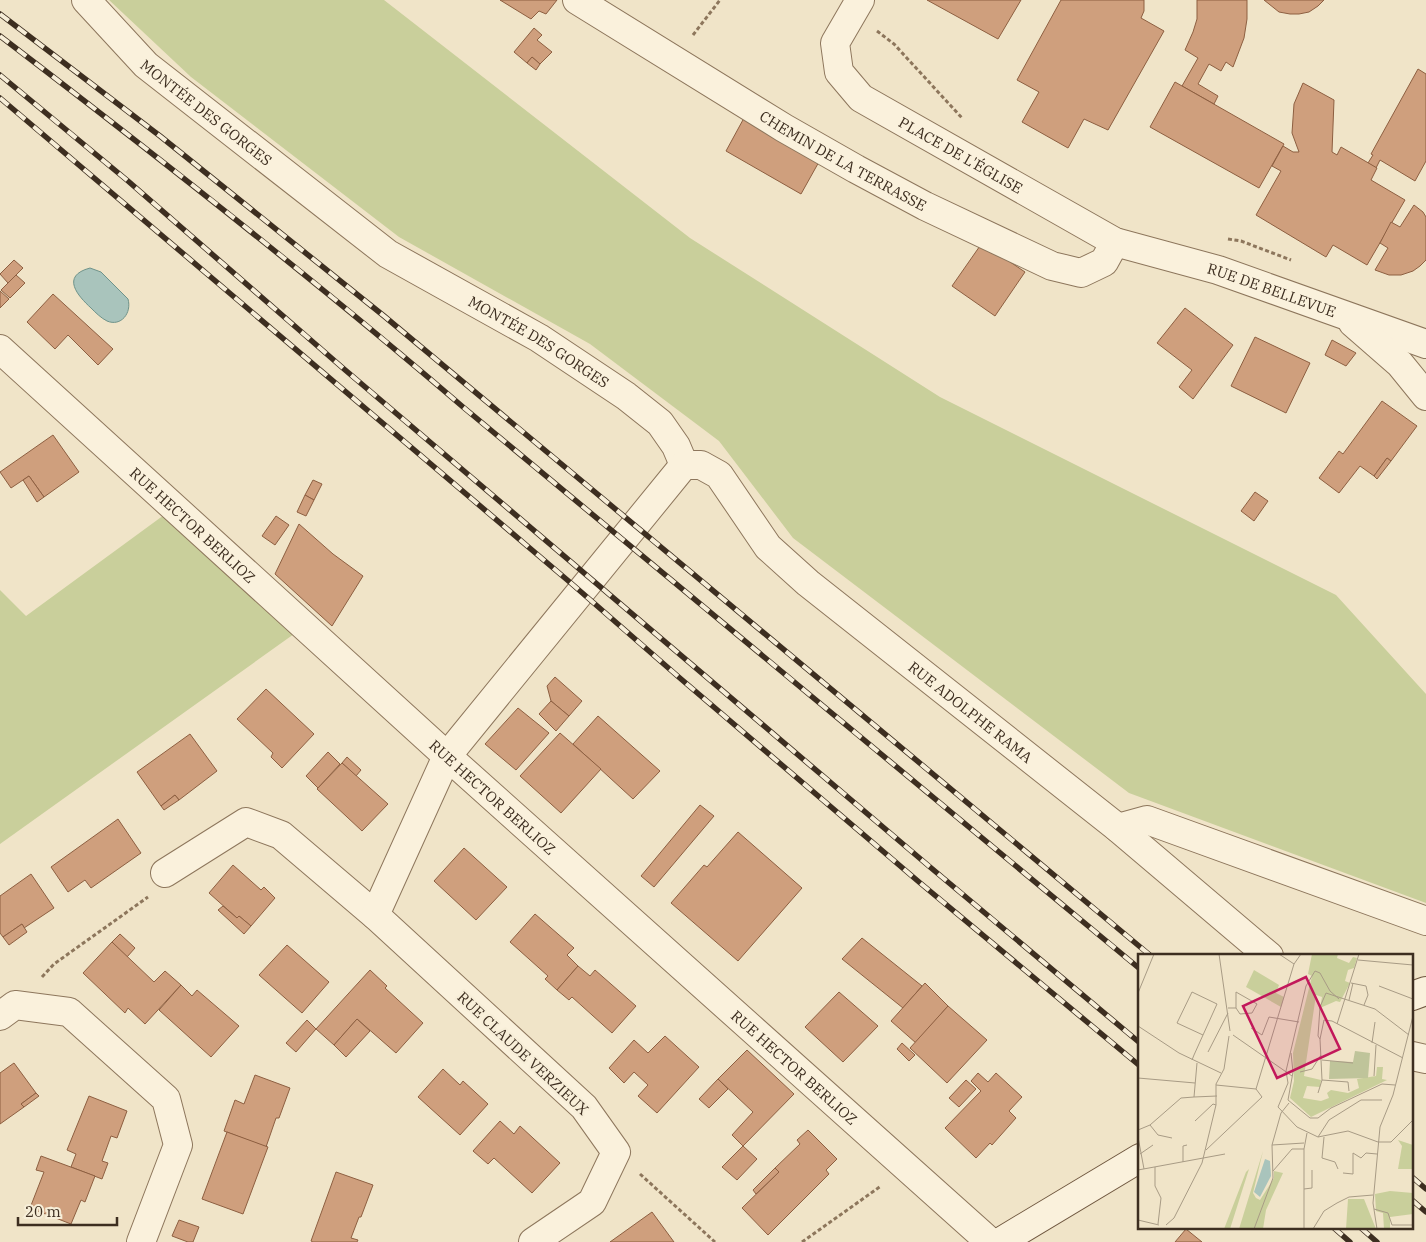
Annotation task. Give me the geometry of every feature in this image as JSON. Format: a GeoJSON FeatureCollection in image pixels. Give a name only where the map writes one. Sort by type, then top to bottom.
{"type":"FeatureCollection","features":[{"type":"Feature","properties":{"kind":"street","name":"MONTÉE DES GORGES"},"geometry":{"type":"LineString","coordinates":[[86,0],[146,65],[388,254],[538,338],[626,396],[660,423],[676,446],[684,465]]}},
{"type":"Feature","properties":{"kind":"street","name":"CHEMIN DE LA TERRASSE"},"geometry":{"type":"LineString","coordinates":[[577,0],[784,128],[856,170],[925,206],[1052,266],[1081,273],[1104,262],[1114,242]]}},
{"type":"Feature","properties":{"kind":"street","name":"PLACE DE L'ÉGLISE"},"geometry":{"type":"LineString","coordinates":[[856,6],[836,43],[840,72],[861,98],[1114,242]]}},
{"type":"Feature","properties":{"kind":"street","name":"RUE DE BELLEVUE"},"geometry":{"type":"LineString","coordinates":[[1114,242],[1218,270],[1426,344]]}},
{"type":"Feature","properties":{"kind":"street"},"geometry":{"type":"LineString","coordinates":[[1343,314],[1400,364],[1426,396]]}},
{"type":"Feature","properties":{"kind":"street","name":"RUE HECTOR BERLIOZ"},"geometry":{"type":"LineString","coordinates":[[0,348],[447,756],[990,1242]]}},
{"type":"Feature","properties":{"kind":"street"},"geometry":{"type":"LineString","coordinates":[[375,915],[447,756],[684,465]]}},
{"type":"Feature","properties":{"kind":"street","name":"RUE ADOLPHE RAMA"},"geometry":{"type":"LineString","coordinates":[[684,465],[701,465],[718,475],[768,547],[808,583],[1118,828],[1267,954]]}},
{"type":"Feature","properties":{"kind":"street"},"geometry":{"type":"LineString","coordinates":[[1118,828],[1146,820],[1426,921]]}},
{"type":"Feature","properties":{"kind":"street","name":"RUE CLAUDE VERZIEUX"},"geometry":{"type":"LineString","coordinates":[[165,873],[246,822],[281,835],[375,915],[584,1107],[616,1152]]}},
{"type":"Feature","properties":{"kind":"street"},"geometry":{"type":"LineString","coordinates":[[1414,995],[1426,991]]}},
{"type":"Feature","properties":{"kind":"street"},"geometry":{"type":"LineString","coordinates":[[8,1010],[69,1012],[166,1098],[178,1145],[141,1242]]}},
{"type":"Feature","properties":{"kind":"street"},"geometry":{"type":"LineString","coordinates":[[533,1242],[592,1202],[616,1152]]}},
{"type":"Feature","properties":{"kind":"street"},"geometry":{"type":"LineString","coordinates":[[1000,1242],[1138,1159]]}},
{"type":"Feature","properties":{"kind":"path"},"geometry":{"type":"LineString","coordinates":[[690,40],[720,0]]}},
{"type":"Feature","properties":{"kind":"path"},"geometry":{"type":"LineString","coordinates":[[856,6],[894,44],[966,123]]}},
{"type":"Feature","properties":{"kind":"path"},"geometry":{"type":"LineString","coordinates":[[1222,237],[1241,241],[1297,263]]}},
{"type":"Feature","properties":{"kind":"path"},"geometry":{"type":"LineString","coordinates":[[8,1010],[54,964],[151,895],[165,873]]}},
{"type":"Feature","properties":{"kind":"path"},"geometry":{"type":"LineString","coordinates":[[616,1152],[716,1242]]}},
{"type":"Feature","properties":{"kind":"path"},"geometry":{"type":"LineString","coordinates":[[802,1242],[906,1168]]}},
{"type":"Feature","properties":{"kind":"green space"},"geometry":{"type":"Polygon","coordinates":[[[109,0],[384,0],[690,238],[940,397],[1336,595],[1426,694],[1426,903],[1129,793],[793,538],[719,441],[590,344],[399,237],[191,77],[109,0]]]}},
{"type":"Feature","properties":{"kind":"green space"},"geometry":{"type":"Polygon","coordinates":[[[164,515],[294,634],[0,844],[0,590],[26,616],[164,515]]]}},
{"type":"Feature","properties":{"kind":"water"},"geometry":{"type":"Polygon","coordinates":[[[90,268],[101,272],[128,299],[127,314],[121,320],[112,322],[105,320],[81,298],[74,287],[76,276],[90,268]]]}},
{"type":"Feature","properties":{"kind":"building"},"geometry":{"type":"Polygon","coordinates":[[[500,0],[557,0],[546,14],[539,11],[531,19],[500,0]]]}},
{"type":"Feature","properties":{"kind":"building"},"geometry":{"type":"Polygon","coordinates":[[[927,0],[1021,0],[998,39],[927,0]]]}},
{"type":"Feature","properties":{"kind":"building"},"geometry":{"type":"Polygon","coordinates":[[[1061,0],[1144,0],[1144,11],[1141,18],[1164,31],[1108,130],[1084,119],[1068,148],[1022,122],[1039,92],[1017,80],[1061,0]]]}},
{"type":"Feature","properties":{"kind":"building"},"geometry":{"type":"Polygon","coordinates":[[[1197,0],[1247,0],[1244,38],[1233,67],[1226,62],[1221,71],[1209,64],[1198,84],[1218,96],[1214,104],[1182,86],[1198,58],[1185,50],[1197,19],[1197,0]]]}},
{"type":"Feature","properties":{"kind":"building"},"geometry":{"type":"Polygon","coordinates":[[[1264,0],[1324,0],[1309,12],[1290,14],[1279,12],[1264,0]]]}},
{"type":"Feature","properties":{"kind":"building"},"geometry":{"type":"Polygon","coordinates":[[[534,28],[542,35],[537,40],[552,52],[540,64],[532,57],[527,63],[514,52],[534,28]]]}},
{"type":"Feature","properties":{"kind":"building"},"geometry":{"type":"Polygon","coordinates":[[[532,57],[540,64],[536,70],[527,63],[532,57]]]}},
{"type":"Feature","properties":{"kind":"building"},"geometry":{"type":"Polygon","coordinates":[[[1418,69],[1426,74],[1426,161],[1415,181],[1380,160],[1376,168],[1368,163],[1373,155],[1371,154],[1418,69]]]}},
{"type":"Feature","properties":{"kind":"building"},"geometry":{"type":"Polygon","coordinates":[[[1175,82],[1284,144],[1259,188],[1150,127],[1175,82]]]}},
{"type":"Feature","properties":{"kind":"building"},"geometry":{"type":"Polygon","coordinates":[[[1303,83],[1334,100],[1332,152],[1337,155],[1341,147],[1377,168],[1371,180],[1405,200],[1367,265],[1333,245],[1326,257],[1256,215],[1281,171],[1272,166],[1283,146],[1293,152],[1299,152],[1292,133],[1294,104],[1303,83]]]}},
{"type":"Feature","properties":{"kind":"building"},"geometry":{"type":"Polygon","coordinates":[[[744,118],[820,160],[801,194],[726,151],[744,118]]]}},
{"type":"Feature","properties":{"kind":"building"},"geometry":{"type":"Polygon","coordinates":[[[1414,205],[1426,217],[1426,260],[1413,271],[1401,275],[1389,275],[1375,270],[1388,248],[1380,243],[1391,222],[1400,227],[1414,205]]]}},
{"type":"Feature","properties":{"kind":"building"},"geometry":{"type":"Polygon","coordinates":[[[982,243],[1025,272],[995,316],[952,286],[982,243]]]}},
{"type":"Feature","properties":{"kind":"building"},"geometry":{"type":"Polygon","coordinates":[[[14,260],[23,268],[8,283],[0,274],[14,260]]]}},
{"type":"Feature","properties":{"kind":"building"},"geometry":{"type":"Polygon","coordinates":[[[16,275],[25,283],[10,298],[1,290],[16,275]]]}},
{"type":"Feature","properties":{"kind":"building"},"geometry":{"type":"Polygon","coordinates":[[[0,291],[9,299],[0,308],[0,291]]]}},
{"type":"Feature","properties":{"kind":"building"},"geometry":{"type":"Polygon","coordinates":[[[53,294],[113,349],[98,365],[68,335],[55,349],[27,322],[53,294]]]}},
{"type":"Feature","properties":{"kind":"building"},"geometry":{"type":"Polygon","coordinates":[[[1185,308],[1233,345],[1193,399],[1179,387],[1192,370],[1157,343],[1185,308]]]}},
{"type":"Feature","properties":{"kind":"building"},"geometry":{"type":"Polygon","coordinates":[[[1255,337],[1310,363],[1286,413],[1231,386],[1255,337]]]}},
{"type":"Feature","properties":{"kind":"building"},"geometry":{"type":"Polygon","coordinates":[[[1332,340],[1356,353],[1346,366],[1325,355],[1332,340]]]}},
{"type":"Feature","properties":{"kind":"building"},"geometry":{"type":"Polygon","coordinates":[[[1382,401],[1417,426],[1391,461],[1387,458],[1374,476],[1360,466],[1339,493],[1319,478],[1339,451],[1343,454],[1382,401]]]}},
{"type":"Feature","properties":{"kind":"building"},"geometry":{"type":"Polygon","coordinates":[[[53,435],[79,472],[44,497],[29,476],[11,488],[0,472],[53,435]]]}},
{"type":"Feature","properties":{"kind":"building"},"geometry":{"type":"Polygon","coordinates":[[[1387,458],[1391,461],[1377,479],[1374,476],[1387,458]]]}},
{"type":"Feature","properties":{"kind":"building"},"geometry":{"type":"Polygon","coordinates":[[[29,476],[44,497],[37,502],[23,480],[29,476]]]}},
{"type":"Feature","properties":{"kind":"building"},"geometry":{"type":"Polygon","coordinates":[[[313,480],[322,484],[314,500],[305,495],[313,480]]]}},
{"type":"Feature","properties":{"kind":"building"},"geometry":{"type":"Polygon","coordinates":[[[1255,492],[1268,501],[1254,521],[1241,511],[1255,492]]]}},
{"type":"Feature","properties":{"kind":"building"},"geometry":{"type":"Polygon","coordinates":[[[305,495],[314,500],[306,516],[297,512],[305,495]]]}},
{"type":"Feature","properties":{"kind":"building"},"geometry":{"type":"Polygon","coordinates":[[[276,516],[289,525],[275,545],[262,536],[276,516]]]}},
{"type":"Feature","properties":{"kind":"building"},"geometry":{"type":"Polygon","coordinates":[[[299,524],[333,554],[363,576],[332,626],[275,574],[299,524]]]}},
{"type":"Feature","properties":{"kind":"building"},"geometry":{"type":"Polygon","coordinates":[[[555,677],[582,701],[569,716],[551,701],[547,686],[555,677]]]}},
{"type":"Feature","properties":{"kind":"building"},"geometry":{"type":"Polygon","coordinates":[[[266,689],[314,734],[282,768],[271,757],[273,753],[237,719],[266,689]]]}},
{"type":"Feature","properties":{"kind":"building"},"geometry":{"type":"Polygon","coordinates":[[[551,701],[569,716],[556,731],[539,714],[551,701]]]}},
{"type":"Feature","properties":{"kind":"building"},"geometry":{"type":"Polygon","coordinates":[[[518,708],[549,733],[516,770],[485,744],[518,708]]]}},
{"type":"Feature","properties":{"kind":"building"},"geometry":{"type":"Polygon","coordinates":[[[598,716],[660,771],[633,799],[573,744],[598,716]]]}},
{"type":"Feature","properties":{"kind":"building"},"geometry":{"type":"Polygon","coordinates":[[[560,733],[601,769],[561,813],[520,776],[560,733]]]}},
{"type":"Feature","properties":{"kind":"building"},"geometry":{"type":"Polygon","coordinates":[[[190,734],[217,771],[179,800],[175,795],[161,806],[137,772],[190,734]]]}},
{"type":"Feature","properties":{"kind":"building"},"geometry":{"type":"Polygon","coordinates":[[[328,752],[340,764],[318,788],[306,776],[328,752]]]}},
{"type":"Feature","properties":{"kind":"building"},"geometry":{"type":"Polygon","coordinates":[[[347,757],[361,770],[356,776],[342,763],[347,757]]]}},
{"type":"Feature","properties":{"kind":"building"},"geometry":{"type":"Polygon","coordinates":[[[342,763],[388,804],[362,831],[317,789],[342,763]]]}},
{"type":"Feature","properties":{"kind":"building"},"geometry":{"type":"Polygon","coordinates":[[[175,795],[179,800],[164,810],[161,806],[175,795]]]}},
{"type":"Feature","properties":{"kind":"building"},"geometry":{"type":"Polygon","coordinates":[[[700,805],[714,816],[654,887],[641,876],[700,805]]]}},
{"type":"Feature","properties":{"kind":"building"},"geometry":{"type":"Polygon","coordinates":[[[118,819],[141,853],[91,888],[85,880],[68,892],[51,867],[118,819]]]}},
{"type":"Feature","properties":{"kind":"building"},"geometry":{"type":"Polygon","coordinates":[[[738,832],[802,888],[738,961],[671,903],[704,865],[707,867],[738,832]]]}},
{"type":"Feature","properties":{"kind":"building"},"geometry":{"type":"Polygon","coordinates":[[[464,848],[507,887],[476,920],[434,881],[464,848]]]}},
{"type":"Feature","properties":{"kind":"building"},"geometry":{"type":"Polygon","coordinates":[[[233,865],[261,890],[264,887],[275,898],[251,926],[239,916],[237,918],[209,893],[233,865]]]}},
{"type":"Feature","properties":{"kind":"building"},"geometry":{"type":"Polygon","coordinates":[[[31,874],[54,908],[24,928],[22,924],[3,937],[0,933],[0,896],[31,874]]]}},
{"type":"Feature","properties":{"kind":"building"},"geometry":{"type":"Polygon","coordinates":[[[223,906],[237,918],[239,916],[251,926],[244,934],[218,910],[223,906]]]}},
{"type":"Feature","properties":{"kind":"building"},"geometry":{"type":"Polygon","coordinates":[[[535,914],[574,948],[567,955],[578,966],[557,990],[545,979],[548,976],[510,942],[535,914]]]}},
{"type":"Feature","properties":{"kind":"building"},"geometry":{"type":"Polygon","coordinates":[[[22,924],[27,932],[9,945],[3,937],[22,924]]]}},
{"type":"Feature","properties":{"kind":"building"},"geometry":{"type":"Polygon","coordinates":[[[120,934],[135,948],[127,957],[112,942],[120,934]]]}},
{"type":"Feature","properties":{"kind":"building"},"geometry":{"type":"Polygon","coordinates":[[[862,938],[922,986],[903,1008],[842,959],[862,938]]]}},
{"type":"Feature","properties":{"kind":"building"},"geometry":{"type":"Polygon","coordinates":[[[112,942],[154,982],[165,971],[181,985],[145,1024],[128,1008],[125,1013],[83,973],[112,942]]]}},
{"type":"Feature","properties":{"kind":"building"},"geometry":{"type":"Polygon","coordinates":[[[287,945],[329,982],[302,1013],[259,975],[287,945]]]}},
{"type":"Feature","properties":{"kind":"building"},"geometry":{"type":"Polygon","coordinates":[[[578,966],[590,976],[595,970],[636,1006],[612,1033],[572,997],[569,1000],[557,990],[578,966]]]}},
{"type":"Feature","properties":{"kind":"building"},"geometry":{"type":"Polygon","coordinates":[[[370,970],[387,986],[385,988],[423,1023],[396,1053],[357,1019],[334,1045],[316,1029],[370,970]]]}},
{"type":"Feature","properties":{"kind":"building"},"geometry":{"type":"Polygon","coordinates":[[[925,983],[948,1006],[916,1043],[891,1021],[925,983]]]}},
{"type":"Feature","properties":{"kind":"building"},"geometry":{"type":"Polygon","coordinates":[[[181,985],[192,996],[197,990],[239,1026],[211,1057],[159,1010],[181,985]]]}},
{"type":"Feature","properties":{"kind":"building"},"geometry":{"type":"Polygon","coordinates":[[[839,992],[878,1026],[843,1062],[805,1027],[839,992]]]}},
{"type":"Feature","properties":{"kind":"building"},"geometry":{"type":"Polygon","coordinates":[[[948,1006],[987,1040],[947,1083],[910,1048],[948,1006]]]}},
{"type":"Feature","properties":{"kind":"building"},"geometry":{"type":"Polygon","coordinates":[[[357,1019],[370,1031],[346,1057],[334,1045],[357,1019]]]}},
{"type":"Feature","properties":{"kind":"building"},"geometry":{"type":"Polygon","coordinates":[[[307,1020],[316,1029],[296,1052],[286,1043],[307,1020]]]}},
{"type":"Feature","properties":{"kind":"building"},"geometry":{"type":"Polygon","coordinates":[[[665,1036],[699,1067],[657,1113],[638,1096],[648,1085],[634,1072],[624,1083],[609,1068],[634,1040],[648,1053],[665,1036]]]}},
{"type":"Feature","properties":{"kind":"building"},"geometry":{"type":"Polygon","coordinates":[[[902,1043],[915,1055],[909,1061],[897,1049],[902,1043]]]}},
{"type":"Feature","properties":{"kind":"building"},"geometry":{"type":"Polygon","coordinates":[[[747,1050],[794,1094],[743,1146],[732,1135],[753,1112],[718,1079],[747,1050]]]}},
{"type":"Feature","properties":{"kind":"building"},"geometry":{"type":"Polygon","coordinates":[[[14,1063],[36,1093],[21,1104],[24,1107],[0,1124],[0,1073],[14,1063]]]}},
{"type":"Feature","properties":{"kind":"building"},"geometry":{"type":"Polygon","coordinates":[[[443,1069],[460,1085],[463,1081],[488,1104],[460,1135],[418,1097],[443,1069]]]}},
{"type":"Feature","properties":{"kind":"building"},"geometry":{"type":"Polygon","coordinates":[[[978,1073],[988,1082],[996,1073],[1022,1097],[1009,1111],[1016,1118],[992,1145],[990,1143],[976,1158],[945,1128],[981,1091],[971,1081],[978,1073]]]}},
{"type":"Feature","properties":{"kind":"building"},"geometry":{"type":"Polygon","coordinates":[[[255,1075],[290,1088],[279,1118],[276,1118],[266,1147],[224,1131],[235,1100],[244,1104],[255,1075]]]}},
{"type":"Feature","properties":{"kind":"building"},"geometry":{"type":"Polygon","coordinates":[[[718,1079],[728,1089],[709,1108],[699,1099],[718,1079]]]}},
{"type":"Feature","properties":{"kind":"building"},"geometry":{"type":"Polygon","coordinates":[[[966,1080],[976,1089],[959,1107],[949,1098],[966,1080]]]}},
{"type":"Feature","properties":{"kind":"building"},"geometry":{"type":"Polygon","coordinates":[[[36,1093],[39,1096],[24,1107],[21,1104],[36,1093]]]}},
{"type":"Feature","properties":{"kind":"building"},"geometry":{"type":"Polygon","coordinates":[[[89,1096],[127,1111],[117,1138],[111,1136],[102,1161],[108,1163],[102,1179],[71,1167],[76,1154],[67,1150],[89,1096]]]}},
{"type":"Feature","properties":{"kind":"building"},"geometry":{"type":"Polygon","coordinates":[[[500,1121],[514,1134],[520,1126],[560,1163],[532,1193],[494,1158],[488,1164],[473,1151],[500,1121]]]}},
{"type":"Feature","properties":{"kind":"building"},"geometry":{"type":"Polygon","coordinates":[[[808,1130],[837,1159],[826,1170],[829,1174],[768,1235],[742,1208],[779,1172],[775,1168],[800,1144],[797,1140],[808,1130]]]}},
{"type":"Feature","properties":{"kind":"building"},"geometry":{"type":"Polygon","coordinates":[[[227,1132],[268,1147],[243,1214],[202,1199],[227,1132]]]}},
{"type":"Feature","properties":{"kind":"building"},"geometry":{"type":"Polygon","coordinates":[[[743,1146],[757,1159],[737,1180],[722,1167],[743,1146]]]}},
{"type":"Feature","properties":{"kind":"building"},"geometry":{"type":"Polygon","coordinates":[[[41,1156],[95,1176],[85,1202],[81,1200],[71,1224],[30,1208],[44,1172],[36,1170],[41,1156]]]}},
{"type":"Feature","properties":{"kind":"building"},"geometry":{"type":"Polygon","coordinates":[[[775,1168],[779,1172],[756,1194],[753,1190],[775,1168]]]}},
{"type":"Feature","properties":{"kind":"building"},"geometry":{"type":"Polygon","coordinates":[[[336,1172],[373,1185],[351,1238],[358,1240],[357,1242],[313,1242],[311,1241],[336,1172]]]}},
{"type":"Feature","properties":{"kind":"building"},"geometry":{"type":"Polygon","coordinates":[[[652,1212],[674,1242],[610,1242],[652,1212]]]}},
{"type":"Feature","properties":{"kind":"building"},"geometry":{"type":"Polygon","coordinates":[[[179,1220],[199,1227],[193,1242],[172,1236],[179,1220]]]}},
{"type":"Feature","properties":{"kind":"building"},"geometry":{"type":"Polygon","coordinates":[[[1187,1230],[1202,1242],[1175,1242],[1187,1230]]]}},
{"type":"Feature","properties":{"kind":"railway"},"geometry":{"type":"LineString","coordinates":[[0,14],[160,136],[384,316],[1149,954]]}},
{"type":"Feature","properties":{"kind":"railway"},"geometry":{"type":"LineString","coordinates":[[0,36],[176,172],[349,311],[1138,967]]}},
{"type":"Feature","properties":{"kind":"railway"},"geometry":{"type":"LineString","coordinates":[[0,75],[128,181],[344,369],[1138,1041]]}},
{"type":"Feature","properties":{"kind":"railway"},"geometry":{"type":"LineString","coordinates":[[0,98],[572,584],[919,882],[1138,1064]]}},
{"type":"Feature","properties":{"kind":"railway"},"geometry":{"type":"LineString","coordinates":[[1414,1179],[1426,1189]]}},
{"type":"Feature","properties":{"kind":"railway"},"geometry":{"type":"LineString","coordinates":[[1414,1202],[1426,1212]]}},
{"type":"Feature","properties":{"kind":"railway"},"geometry":{"type":"LineString","coordinates":[[1336,1230],[1350,1242]]}},
{"type":"Feature","properties":{"kind":"railway"},"geometry":{"type":"LineString","coordinates":[[1363,1230],[1377,1242]]}}]}
